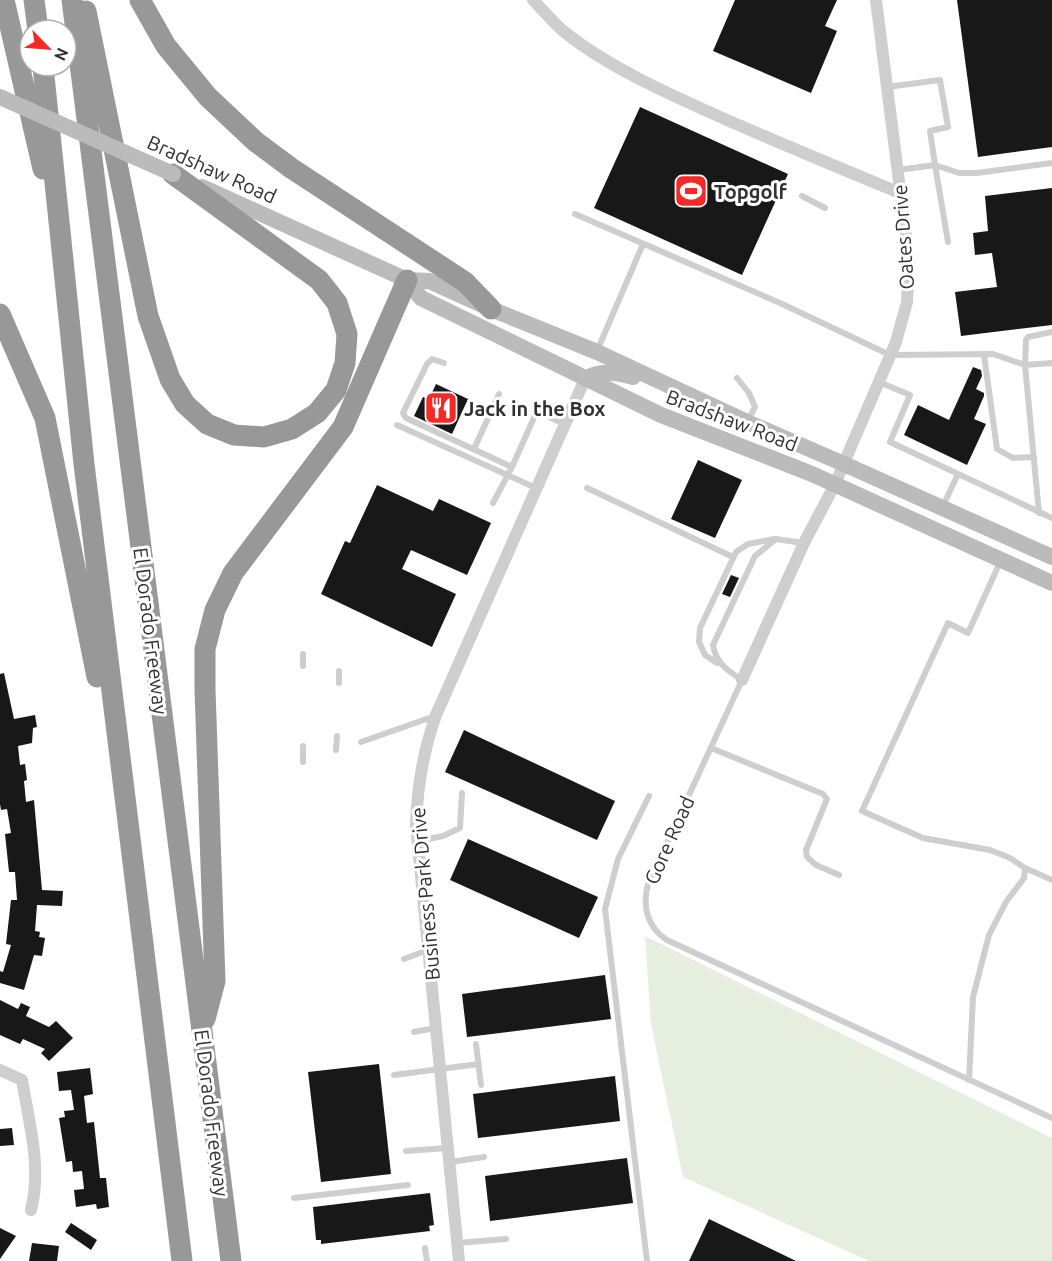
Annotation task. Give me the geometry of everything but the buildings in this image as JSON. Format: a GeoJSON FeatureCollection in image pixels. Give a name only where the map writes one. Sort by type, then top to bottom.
{"type":"FeatureCollection","features":[{"type":"Feature","properties":{"kind":"highway"},"geometry":{"type":"LineString","coordinates":[[4,0],[63,254]]}},
{"type":"Feature","properties":{"kind":"highway"},"geometry":{"type":"LineString","coordinates":[[34,0],[36,18]]}},
{"type":"Feature","properties":{"kind":"highway","name":"El Dorado Freeway"},"geometry":{"type":"LineString","coordinates":[[72,0],[231,1261]]}},
{"type":"Feature","properties":{"kind":"highway"},"geometry":{"type":"LineString","coordinates":[[84,0],[148,316],[170,379],[185,404],[207,424],[234,435],[264,437],[292,429],[317,413],[336,390],[345,363],[347,334],[337,303],[319,280],[173,174]]}},
{"type":"Feature","properties":{"kind":"highway"},"geometry":{"type":"LineString","coordinates":[[140,0],[166,46],[208,98],[256,142],[291,168],[465,282],[492,309]]}},
{"type":"Feature","properties":{"kind":"highway"},"geometry":{"type":"LineString","coordinates":[[44,78],[86,476],[182,1261]]}},
{"type":"Feature","properties":{"kind":"highway"},"geometry":{"type":"LineString","coordinates":[[201,1032],[215,981],[205,690],[205,649],[215,610],[233,573],[343,427],[407,280]]}},
{"type":"Feature","properties":{"kind":"highway"},"geometry":{"type":"LineString","coordinates":[[0,314],[45,418],[129,833]]}},
{"type":"Feature","properties":{"kind":"main road","name":"Bradshaw Road"},"geometry":{"type":"LineString","coordinates":[[0,96],[407,280],[429,281],[597,352],[747,422],[1052,557]]}},
{"type":"Feature","properties":{"kind":"main road","name":"Bradshaw Road"},"geometry":{"type":"LineString","coordinates":[[407,280],[421,298],[661,415],[835,484],[1052,583]]}},
{"type":"Feature","properties":{"kind":"main road"},"geometry":{"type":"LineString","coordinates":[[585,379],[603,373],[620,373],[683,393]]}},
{"type":"Feature","properties":{"kind":"street"},"geometry":{"type":"LineString","coordinates":[[533,0],[561,29],[629,73],[734,123],[900,193]]}},
{"type":"Feature","properties":{"kind":"street","name":"Oates Drive"},"geometry":{"type":"LineString","coordinates":[[835,484],[890,355],[904,315],[908,288],[909,260],[876,0]]}},
{"type":"Feature","properties":{"kind":"street","name":"Business Park Drive"},"geometry":{"type":"LineString","coordinates":[[459,1261],[418,841],[416,799],[419,773],[436,715],[585,379]]}},
{"type":"Feature","properties":{"kind":"street","name":"Gore Road"},"geometry":{"type":"LineString","coordinates":[[742,680],[804,543],[835,484]]}},
{"type":"Feature","properties":{"kind":"street"},"geometry":{"type":"LineString","coordinates":[[0,1070],[22,1080],[36,1168],[35,1196],[31,1210]]}},
{"type":"Feature","properties":{"kind":"lane"},"geometry":{"type":"LineString","coordinates":[[887,87],[940,80],[948,127],[930,131],[948,242]]}},
{"type":"Feature","properties":{"kind":"lane"},"geometry":{"type":"LineString","coordinates":[[898,171],[935,165],[959,173],[1052,163]]}},
{"type":"Feature","properties":{"kind":"lane"},"geometry":{"type":"LineString","coordinates":[[801,195],[825,208]]}},
{"type":"Feature","properties":{"kind":"lane"},"geometry":{"type":"LineString","coordinates":[[575,214],[772,300],[890,355],[993,354],[1025,365],[1052,363]]}},
{"type":"Feature","properties":{"kind":"lane"},"geometry":{"type":"LineString","coordinates":[[597,352],[643,244]]}},
{"type":"Feature","properties":{"kind":"lane"},"geometry":{"type":"LineString","coordinates":[[1039,513],[1025,365],[1026,340],[1028,337],[1052,332]]}},
{"type":"Feature","properties":{"kind":"lane"},"geometry":{"type":"LineString","coordinates":[[984,355],[997,449],[1013,458],[1034,457]]}},
{"type":"Feature","properties":{"kind":"lane"},"geometry":{"type":"LineString","coordinates":[[444,363],[432,359],[427,364],[403,413],[406,418],[512,467]]}},
{"type":"Feature","properties":{"kind":"lane"},"geometry":{"type":"LineString","coordinates":[[736,378],[749,393],[755,407],[747,422]]}},
{"type":"Feature","properties":{"kind":"lane"},"geometry":{"type":"LineString","coordinates":[[879,382],[910,395],[890,442],[1052,518]]}},
{"type":"Feature","properties":{"kind":"lane"},"geometry":{"type":"LineString","coordinates":[[474,449],[500,394]]}},
{"type":"Feature","properties":{"kind":"lane"},"geometry":{"type":"LineString","coordinates":[[493,502],[512,467],[537,411],[564,424]]}},
{"type":"Feature","properties":{"kind":"lane"},"geometry":{"type":"LineString","coordinates":[[398,425],[536,488]]}},
{"type":"Feature","properties":{"kind":"lane"},"geometry":{"type":"LineString","coordinates":[[943,508],[958,474]]}},
{"type":"Feature","properties":{"kind":"lane"},"geometry":{"type":"LineString","coordinates":[[587,488],[734,557]]}},
{"type":"Feature","properties":{"kind":"lane"},"geometry":{"type":"LineString","coordinates":[[742,680],[705,656],[699,642],[699,628],[736,552],[748,544],[776,539],[804,543]]}},
{"type":"Feature","properties":{"kind":"lane"},"geometry":{"type":"LineString","coordinates":[[723,666],[715,656],[713,645],[755,556],[776,539]]}},
{"type":"Feature","properties":{"kind":"lane"},"geometry":{"type":"LineString","coordinates":[[1001,560],[968,633],[948,623],[862,812],[923,838],[990,850],[1052,880]]}},
{"type":"Feature","properties":{"kind":"lane"},"geometry":{"type":"LineString","coordinates":[[303,654],[303,666]]}},
{"type":"Feature","properties":{"kind":"lane"},"geometry":{"type":"LineString","coordinates":[[339,671],[339,683]]}},
{"type":"Feature","properties":{"kind":"lane","name":"Gore Road"},"geometry":{"type":"LineString","coordinates":[[742,680],[648,884],[645,896],[646,909],[654,929],[668,940],[1052,1118]]}},
{"type":"Feature","properties":{"kind":"lane"},"geometry":{"type":"LineString","coordinates":[[361,742],[436,715]]}},
{"type":"Feature","properties":{"kind":"lane"},"geometry":{"type":"LineString","coordinates":[[336,750],[337,736]]}},
{"type":"Feature","properties":{"kind":"lane"},"geometry":{"type":"LineString","coordinates":[[303,746],[303,762]]}},
{"type":"Feature","properties":{"kind":"lane"},"geometry":{"type":"LineString","coordinates":[[711,748],[823,794],[827,799],[806,850],[807,857],[816,865],[839,875]]}},
{"type":"Feature","properties":{"kind":"lane"},"geometry":{"type":"LineString","coordinates":[[418,841],[443,836],[460,828],[462,793]]}},
{"type":"Feature","properties":{"kind":"lane"},"geometry":{"type":"LineString","coordinates":[[646,1261],[605,909],[618,859],[649,796]]}},
{"type":"Feature","properties":{"kind":"lane"},"geometry":{"type":"LineString","coordinates":[[969,1080],[973,997],[989,935],[1006,902],[1024,878],[1024,867]]}},
{"type":"Feature","properties":{"kind":"lane"},"geometry":{"type":"LineString","coordinates":[[404,959],[428,950]]}},
{"type":"Feature","properties":{"kind":"lane"},"geometry":{"type":"LineString","coordinates":[[414,1032],[436,1028]]}},
{"type":"Feature","properties":{"kind":"lane"},"geometry":{"type":"LineString","coordinates":[[476,1044],[481,1085]]}},
{"type":"Feature","properties":{"kind":"lane"},"geometry":{"type":"LineString","coordinates":[[394,1075],[479,1064]]}},
{"type":"Feature","properties":{"kind":"lane"},"geometry":{"type":"LineString","coordinates":[[406,1151],[448,1148]]}},
{"type":"Feature","properties":{"kind":"lane"},"geometry":{"type":"LineString","coordinates":[[449,1162],[484,1157]]}},
{"type":"Feature","properties":{"kind":"lane"},"geometry":{"type":"LineString","coordinates":[[294,1198],[408,1185]]}},
{"type":"Feature","properties":{"kind":"lane"},"geometry":{"type":"LineString","coordinates":[[457,1243],[506,1239]]}},
{"type":"Feature","properties":{"kind":"lane"},"geometry":{"type":"LineString","coordinates":[[425,1248],[427,1261]]}},
{"type":"Feature","properties":{"kind":"green space"},"geometry":{"type":"Polygon","coordinates":[[[645,936],[1052,1138],[1052,1261],[869,1261],[683,1177],[651,1024],[645,936]]]}},
{"type":"Feature","properties":{"kind":"place","name":"Topgolf"},"geometry":{"type":"Point","coordinates":[691,191]}},
{"type":"Feature","properties":{"kind":"place","name":"Jack in the Box"},"geometry":{"type":"Point","coordinates":[441,408]}}]}
